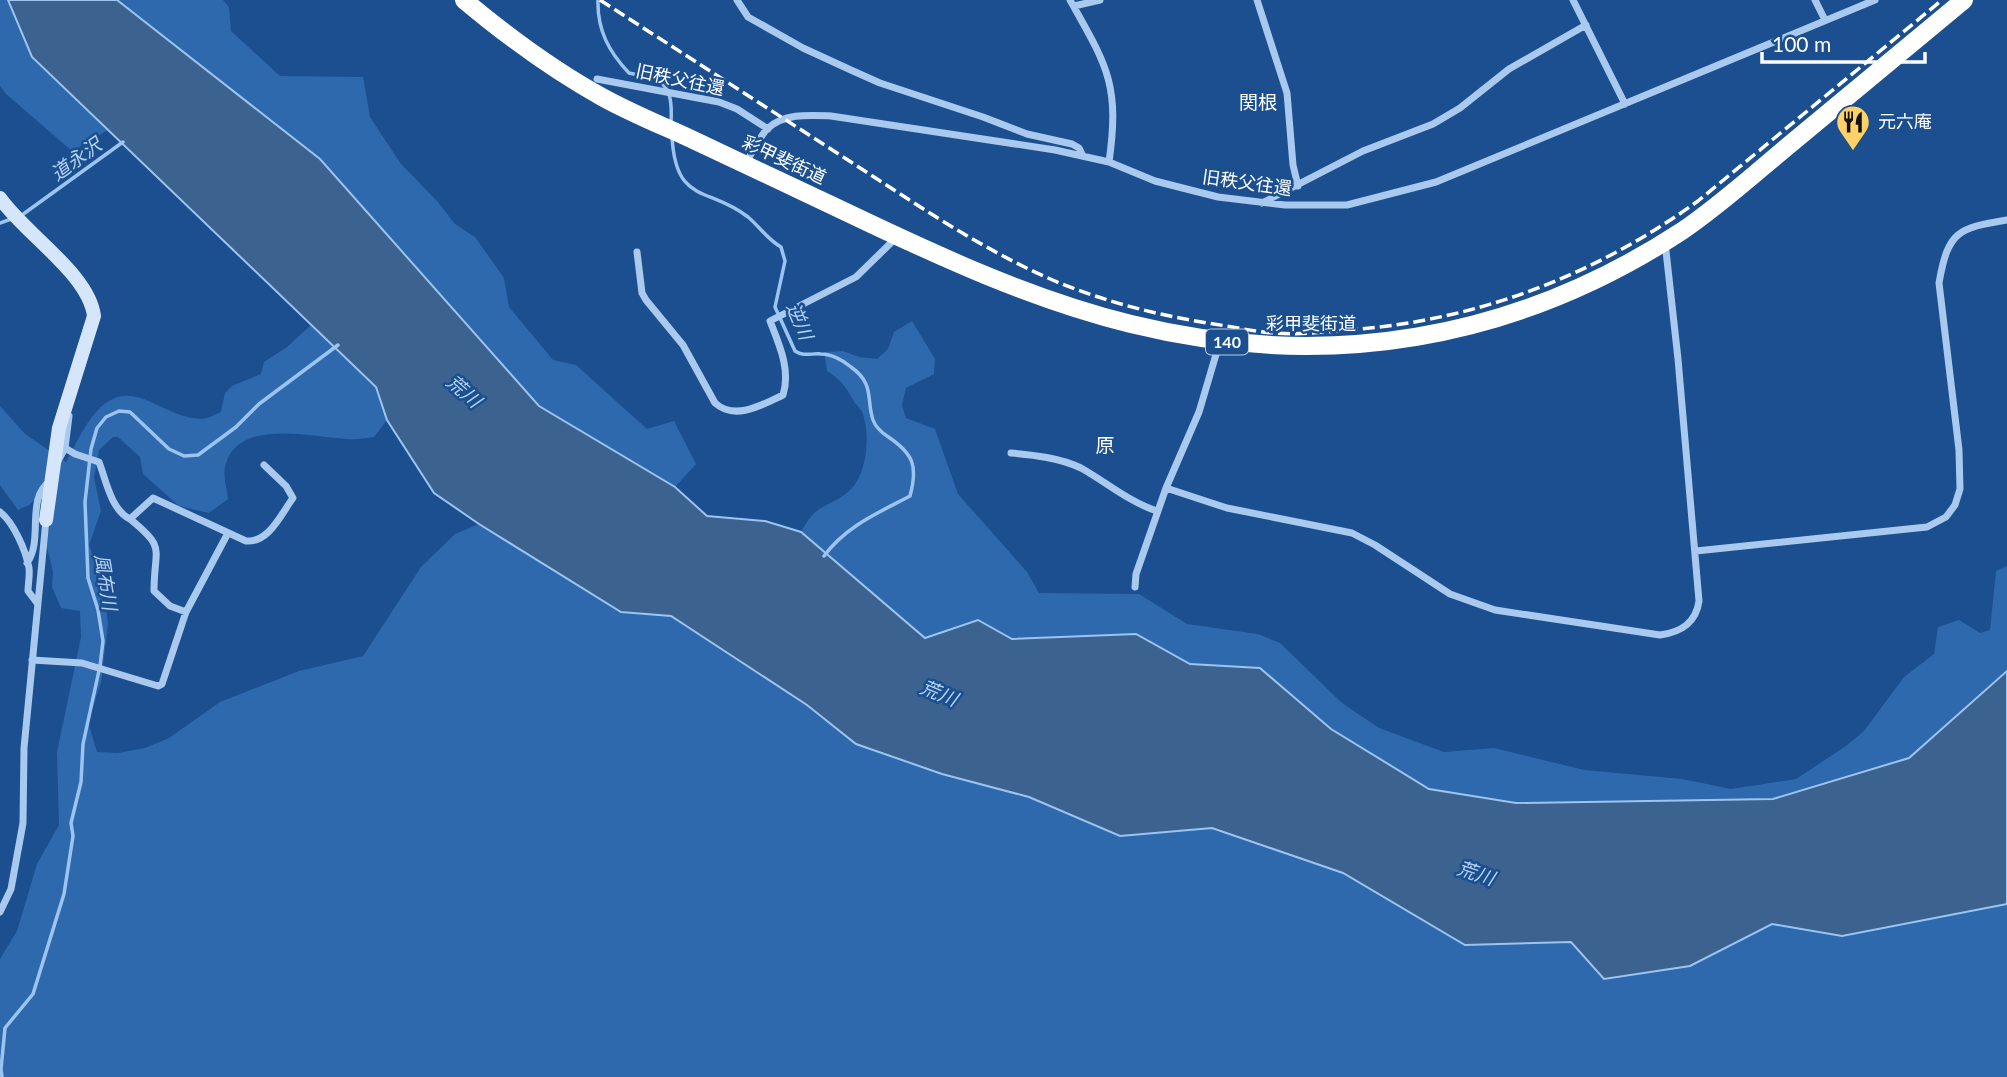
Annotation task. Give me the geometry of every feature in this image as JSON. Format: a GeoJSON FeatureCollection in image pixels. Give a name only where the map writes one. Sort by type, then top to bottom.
{"type":"FeatureCollection","features":[{"type":"Feature","properties":{"kind":"highway","name":"彩甲斐街道"},"geometry":{"type":"LineString","coordinates":[[464,0],[496,27],[618,106],[898,237],[1084,317],[1220,341],[1272,346],[1330,347],[1410,340],[1496,320],[1588,285],[1686,228],[1964,0]]}},
{"type":"Feature","properties":{"kind":"street"},"geometry":{"type":"LineString","coordinates":[[737,0],[748,17],[803,48],[853,71],[1027,134],[1072,144],[1079,148],[1083,156]]}},
{"type":"Feature","properties":{"kind":"street"},"geometry":{"type":"LineString","coordinates":[[1100,0],[1072,3],[1098,48],[1110,81],[1114,105],[1109,162]]}},
{"type":"Feature","properties":{"kind":"street"},"geometry":{"type":"LineString","coordinates":[[1268,0],[1258,2],[1287,93],[1293,166],[1298,186]]}},
{"type":"Feature","properties":{"kind":"street"},"geometry":{"type":"LineString","coordinates":[[1573,0],[1625,104]]}},
{"type":"Feature","properties":{"kind":"street"},"geometry":{"type":"LineString","coordinates":[[1815,0],[1825,20]]}},
{"type":"Feature","properties":{"kind":"street","name":"旧秩父往還"},"geometry":{"type":"LineString","coordinates":[[597,79],[719,102],[737,109],[768,129],[799,115],[831,116],[1083,156],[1109,162],[1168,185],[1218,197],[1297,206],[1347,205],[1402,192],[1448,177],[1875,0]]}},
{"type":"Feature","properties":{"kind":"street"},"geometry":{"type":"LineString","coordinates":[[1262,203],[1363,151],[1433,124],[1460,108],[1509,69],[1586,25]]}},
{"type":"Feature","properties":{"kind":"street"},"geometry":{"type":"LineString","coordinates":[[745,164],[768,129]]}},
{"type":"Feature","properties":{"kind":"street"},"geometry":{"type":"LineString","coordinates":[[0,198],[11,213],[76,278],[92,304],[94,316],[59,428],[52,465],[24,748],[23,823],[10,889],[0,912]]}},
{"type":"Feature","properties":{"kind":"street"},"geometry":{"type":"LineString","coordinates":[[1696,551],[1927,527],[1946,517],[1955,505],[1960,489],[1959,450],[1939,283],[1944,257],[1958,233],[1972,226],[2007,220]]}},
{"type":"Feature","properties":{"kind":"street"},"geometry":{"type":"LineString","coordinates":[[637,252],[642,293],[646,300],[683,345],[715,403],[730,412],[761,405],[783,395],[783,355],[770,321],[856,277],[898,237]]}},
{"type":"Feature","properties":{"kind":"street"},"geometry":{"type":"LineString","coordinates":[[1166,488],[1227,508],[1352,533],[1450,594],[1495,610],[1660,635],[1682,630],[1698,608],[1696,551],[1665,242]]}},
{"type":"Feature","properties":{"kind":"street"},"geometry":{"type":"LineString","coordinates":[[1135,587],[1136,574],[1157,511],[1199,412],[1220,341]]}},
{"type":"Feature","properties":{"kind":"street"},"geometry":{"type":"LineString","coordinates":[[52,465],[57,464],[65,448],[68,418],[74,397],[70,390]]}},
{"type":"Feature","properties":{"kind":"street"},"geometry":{"type":"LineString","coordinates":[[65,448],[99,462],[123,515],[151,536],[156,545],[155,591],[170,606],[186,612]]}},
{"type":"Feature","properties":{"kind":"street"},"geometry":{"type":"LineString","coordinates":[[1011,453],[1066,462],[1137,503],[1157,511]]}},
{"type":"Feature","properties":{"kind":"street"},"geometry":{"type":"LineString","coordinates":[[130,519],[153,498],[246,541],[261,539],[268,534],[293,498],[286,486],[264,465]]}},
{"type":"Feature","properties":{"kind":"street"},"geometry":{"type":"LineString","coordinates":[[27,563],[35,548],[39,493],[43,485],[50,481]]}},
{"type":"Feature","properties":{"kind":"street"},"geometry":{"type":"LineString","coordinates":[[0,512],[10,523],[27,563],[28,592],[37,603]]}},
{"type":"Feature","properties":{"kind":"street"},"geometry":{"type":"LineString","coordinates":[[32,660],[82,663],[158,686],[162,684],[186,612],[228,533]]}},
{"type":"Feature","properties":{"kind":"shaded area"},"geometry":{"type":"Polygon","coordinates":[[[0,0],[8,0],[34,59],[108,130],[72,151],[6,94],[0,86],[0,0]]]}},
{"type":"Feature","properties":{"kind":"shaded area"},"geometry":{"type":"Polygon","coordinates":[[[117,0],[223,0],[229,7],[231,31],[280,76],[363,77],[370,117],[401,164],[455,224],[475,237],[504,278],[509,307],[553,360],[576,365],[647,429],[674,421],[696,464],[675,487],[539,406],[320,159],[117,0]]]}},
{"type":"Feature","properties":{"kind":"shaded area"},"geometry":{"type":"Polygon","coordinates":[[[912,321],[935,359],[934,374],[906,388],[902,405],[906,418],[935,429],[958,494],[1027,572],[1039,593],[1139,594],[1187,624],[1258,634],[1280,643],[1342,703],[1379,728],[1444,752],[1494,748],[1584,770],[1682,779],[1731,789],[1796,779],[1864,731],[1904,677],[1934,654],[1938,627],[1959,620],[1980,633],[1990,630],[1996,571],[2007,566],[2007,671],[1909,758],[1772,799],[1516,803],[1429,789],[1331,729],[1261,668],[1190,664],[1136,634],[1012,639],[978,620],[925,638],[801,532],[812,515],[843,496],[856,483],[866,453],[862,411],[844,385],[827,371],[824,352],[843,351],[859,357],[877,359],[888,349],[894,332],[912,321]]]}},
{"type":"Feature","properties":{"kind":"shaded area"},"geometry":{"type":"Polygon","coordinates":[[[311,325],[376,387],[387,420],[374,437],[350,439],[277,434],[244,441],[232,451],[225,467],[228,499],[209,513],[179,506],[143,474],[140,457],[118,437],[113,437],[99,450],[94,477],[101,511],[89,545],[104,588],[108,624],[101,682],[88,722],[97,752],[118,753],[145,748],[169,738],[220,702],[299,671],[363,656],[421,567],[455,534],[479,524],[621,612],[671,616],[807,705],[856,744],[942,774],[1029,797],[1120,836],[1212,828],[1343,873],[1465,945],[1571,942],[1690,966],[1772,924],[1842,936],[2007,904],[2007,1077],[0,1077],[0,959],[17,931],[37,864],[59,825],[57,752],[81,637],[80,611],[61,608],[52,587],[53,572],[47,547],[52,502],[42,494],[18,510],[0,485],[0,406],[25,434],[66,462],[88,423],[110,400],[123,396],[135,397],[186,417],[208,418],[221,412],[225,393],[232,386],[261,374],[264,362],[287,347],[311,325]]]}},
{"type":"Feature","properties":{"kind":"water","name":"荒川"},"geometry":{"type":"Polygon","coordinates":[[[8,0],[117,0],[320,159],[539,406],[675,487],[707,516],[765,521],[801,532],[925,638],[978,620],[1012,639],[1136,634],[1190,664],[1260,668],[1331,729],[1429,789],[1516,803],[1773,799],[1909,758],[2007,671],[2007,904],[1842,936],[1772,924],[1690,966],[1604,979],[1571,942],[1465,945],[1343,873],[1212,828],[1120,836],[1029,797],[942,774],[856,744],[807,705],[671,616],[621,612],[434,493],[387,420],[376,387],[32,57],[8,0]]]}},
{"type":"Feature","properties":{"kind":"waterway","name":"逆川"},"geometry":{"type":"LineString","coordinates":[[598,0],[602,31],[610,49],[629,73],[652,77],[664,85],[671,102],[671,122]]}},
{"type":"Feature","properties":{"kind":"waterway","name":"逆川"},"geometry":{"type":"LineString","coordinates":[[672,137],[675,159],[687,184],[748,217],[781,247],[785,261],[775,307],[795,351],[833,356],[859,373],[867,386],[873,420],[881,431],[903,449],[912,462],[914,477],[910,496],[852,528],[824,556]]}},
{"type":"Feature","properties":{"kind":"waterway","name":"道永沢"},"geometry":{"type":"LineString","coordinates":[[22,215],[123,142]]}},
{"type":"Feature","properties":{"kind":"waterway","name":"道永沢"},"geometry":{"type":"LineString","coordinates":[[0,223],[11,219]]}},
{"type":"Feature","properties":{"kind":"waterway","name":"風布川"},"geometry":{"type":"LineString","coordinates":[[2,1077],[5,1028],[33,994],[64,894],[73,836],[71,823],[81,782],[83,744],[100,666],[103,641],[98,610],[88,578],[85,502],[91,449],[97,428],[106,417],[119,411],[130,412],[169,449],[184,456],[198,455],[236,427],[259,404],[338,345]]}},
{"type":"Feature","properties":{"kind":"railway"},"geometry":{"type":"LineString","coordinates":[[600,0],[928,212],[1034,272],[1082,292],[1143,310],[1269,333],[1293,334],[1396,325],[1442,317],[1532,290],[1617,252],[1698,201],[1942,0]]}},
{"type":"Feature","properties":{"kind":"place","name":"元六庵"},"geometry":{"type":"Point","coordinates":[1853,152]}},
{"type":"Feature","properties":{"kind":"district","name":"関根"},"geometry":{"type":"Point","coordinates":[1258,102]}},
{"type":"Feature","properties":{"kind":"district","name":"原"},"geometry":{"type":"Point","coordinates":[1105,445]}}]}
